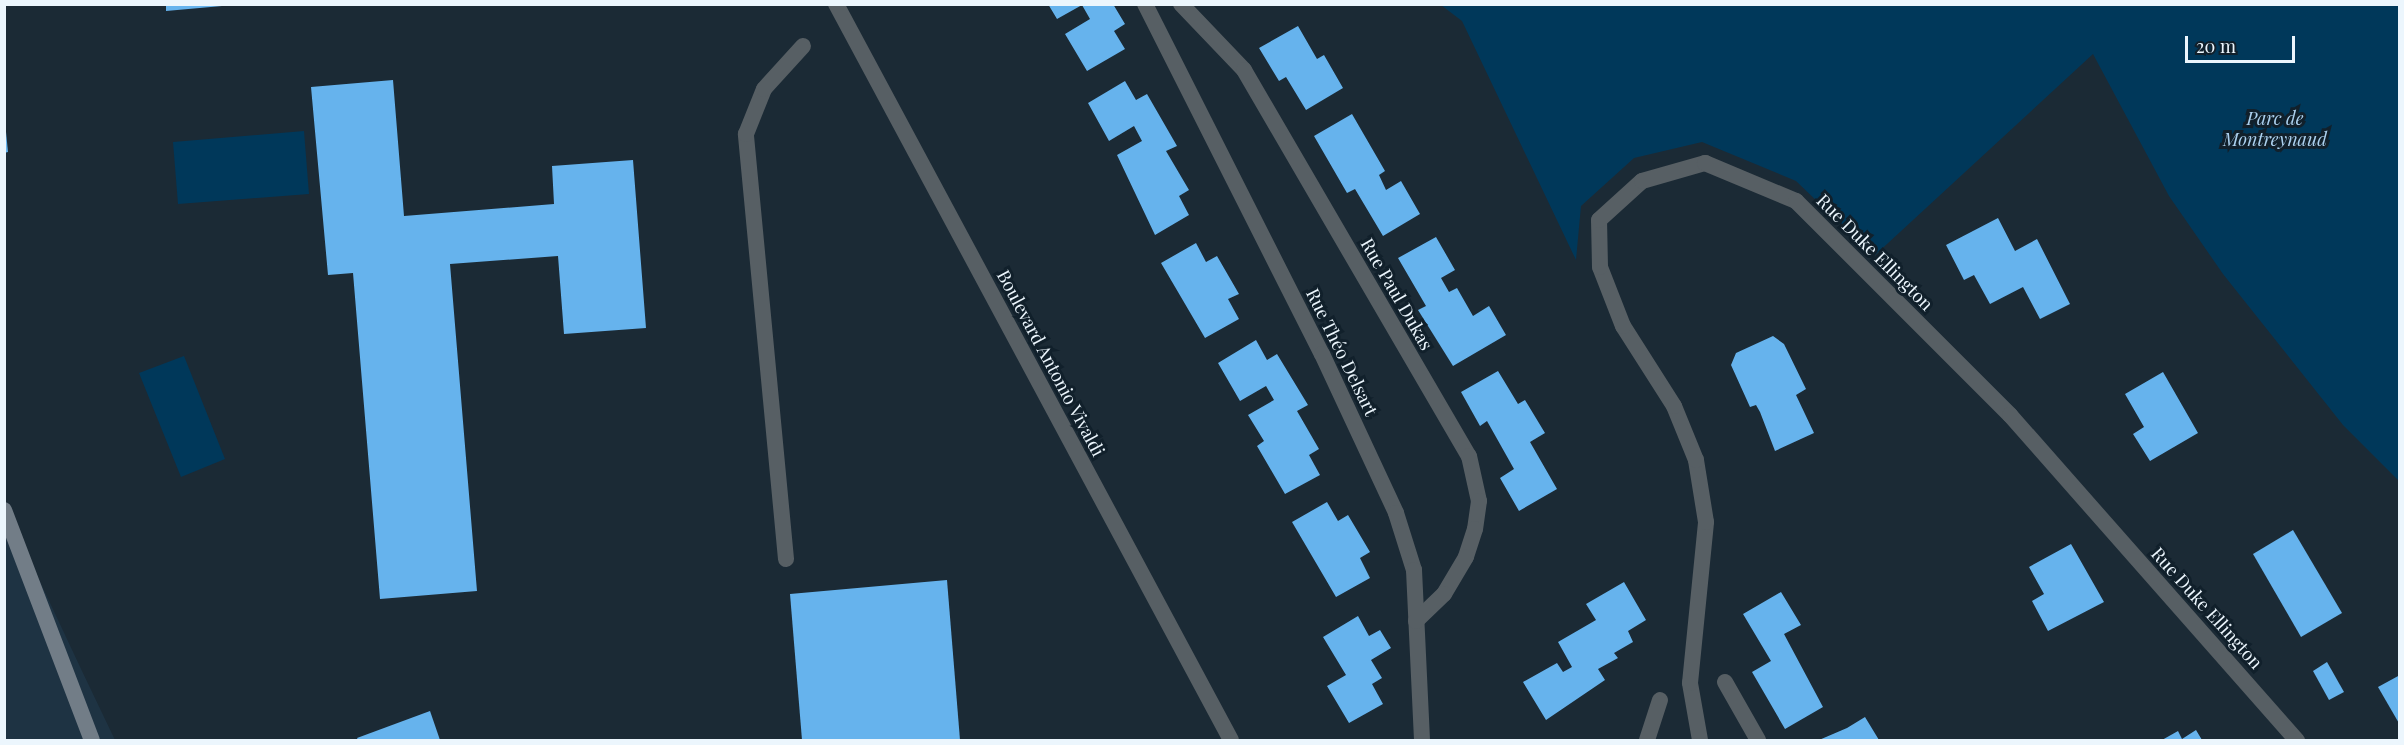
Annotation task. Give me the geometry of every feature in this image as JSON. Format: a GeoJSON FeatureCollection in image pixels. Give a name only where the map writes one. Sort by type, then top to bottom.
{"type":"FeatureCollection","features":[{"type":"Feature","properties":{"kind":"main road"},"geometry":{"type":"LineString","coordinates":[[4,510],[92,741]]}},
{"type":"Feature","properties":{"kind":"street","name":"Boulevard Antonio Vivaldi"},"geometry":{"type":"LineString","coordinates":[[836,4],[1231,741]]}},
{"type":"Feature","properties":{"kind":"street","name":"Rue Théo Delsart"},"geometry":{"type":"LineString","coordinates":[[1145,4],[1322,354],[1396,513],[1414,570],[1422,741]]}},
{"type":"Feature","properties":{"kind":"street","name":"Rue Paul Dukas"},"geometry":{"type":"LineString","coordinates":[[1181,4],[1244,70],[1469,456],[1479,501],[1475,529],[1466,557],[1444,594],[1416,621]]}},
{"type":"Feature","properties":{"kind":"street"},"geometry":{"type":"LineString","coordinates":[[786,559],[746,134],[764,89],[803,46]]}},
{"type":"Feature","properties":{"kind":"street","name":"Rue Duke Ellington"},"geometry":{"type":"LineString","coordinates":[[1700,741],[1690,682],[1706,522],[1696,460],[1674,406],[1623,326],[1600,267],[1599,220],[1642,181],[1705,163],[1796,201],[2010,415],[2296,741]]}},
{"type":"Feature","properties":{"kind":"street"},"geometry":{"type":"LineString","coordinates":[[1725,682],[1758,741]]}},
{"type":"Feature","properties":{"kind":"street"},"geometry":{"type":"LineString","coordinates":[[1647,741],[1660,700]]}},
{"type":"Feature","properties":{"kind":"shaded area"},"geometry":{"type":"Polygon","coordinates":[[[4,505],[82,671],[115,740],[5,740],[4,505]]]}},
{"type":"Feature","properties":{"kind":"green space","name":"Parc de Montreynaud"},"geometry":{"type":"Polygon","coordinates":[[[1441,5],[2399,5],[2399,481],[2343,425],[2223,274],[2169,196],[2093,54],[1874,256],[1796,181],[1702,142],[1634,158],[1581,206],[1576,260],[1462,21],[1441,5]]]}},
{"type":"Feature","properties":{"kind":"green space"},"geometry":{"type":"Polygon","coordinates":[[[304,131],[309,194],[178,204],[173,142],[304,131]]]}},
{"type":"Feature","properties":{"kind":"green space"},"geometry":{"type":"Polygon","coordinates":[[[184,356],[225,459],[181,477],[139,373],[184,356]]]}},
{"type":"Feature","properties":{"kind":"building"},"geometry":{"type":"Polygon","coordinates":[[[166,4],[222,4],[222,6],[166,11],[166,4]]]}},
{"type":"Feature","properties":{"kind":"building"},"geometry":{"type":"Polygon","coordinates":[[[1048,4],[1113,4],[1125,24],[1114,31],[1125,49],[1087,71],[1065,34],[1090,19],[1082,5],[1057,19],[1048,4]]]}},
{"type":"Feature","properties":{"kind":"building"},"geometry":{"type":"Polygon","coordinates":[[[1298,26],[1317,59],[1324,55],[1343,88],[1306,110],[1286,77],[1279,81],[1259,48],[1298,26]]]}},
{"type":"Feature","properties":{"kind":"building"},"geometry":{"type":"Polygon","coordinates":[[[393,80],[404,216],[554,204],[552,166],[633,160],[646,328],[564,334],[558,256],[450,264],[477,591],[380,599],[353,273],[328,275],[311,87],[393,80]]]}},
{"type":"Feature","properties":{"kind":"building"},"geometry":{"type":"Polygon","coordinates":[[[1125,81],[1136,100],[1147,94],[1177,146],[1166,151],[1189,190],[1179,196],[1189,215],[1155,235],[1117,155],[1142,141],[1134,126],[1109,141],[1088,103],[1125,81]]]}},
{"type":"Feature","properties":{"kind":"building"},"geometry":{"type":"Polygon","coordinates":[[[4,112],[8,152],[4,153],[4,112]]]}},
{"type":"Feature","properties":{"kind":"building"},"geometry":{"type":"Polygon","coordinates":[[[1352,114],[1385,171],[1379,175],[1386,190],[1401,181],[1420,214],[1383,236],[1355,189],[1347,193],[1314,136],[1352,114]]]}},
{"type":"Feature","properties":{"kind":"building"},"geometry":{"type":"Polygon","coordinates":[[[1998,218],[2015,251],[2037,239],[2070,304],[2040,319],[2023,287],[1990,304],[1974,275],[1964,280],[1946,245],[1998,218]]]}},
{"type":"Feature","properties":{"kind":"building"},"geometry":{"type":"Polygon","coordinates":[[[1436,237],[1455,270],[1441,278],[1449,292],[1457,288],[1473,316],[1489,306],[1506,335],[1453,366],[1418,310],[1426,306],[1398,258],[1436,237]]]}},
{"type":"Feature","properties":{"kind":"building"},"geometry":{"type":"Polygon","coordinates":[[[1196,243],[1206,262],[1217,256],[1239,294],[1228,299],[1239,319],[1205,338],[1161,263],[1196,243]]]}},
{"type":"Feature","properties":{"kind":"building"},"geometry":{"type":"Polygon","coordinates":[[[1773,336],[1784,344],[1806,389],[1796,395],[1814,433],[1775,451],[1760,412],[1756,405],[1750,407],[1731,365],[1736,353],[1773,336]]]}},
{"type":"Feature","properties":{"kind":"building"},"geometry":{"type":"Polygon","coordinates":[[[1256,340],[1267,360],[1277,354],[1308,405],[1297,411],[1319,449],[1309,455],[1320,475],[1285,494],[1257,446],[1264,441],[1248,415],[1274,400],[1266,386],[1240,401],[1218,363],[1256,340]]]}},
{"type":"Feature","properties":{"kind":"building"},"geometry":{"type":"Polygon","coordinates":[[[1498,371],[1518,404],[1525,400],[1545,433],[1530,442],[1557,489],[1519,511],[1500,478],[1514,469],[1487,421],[1480,426],[1461,392],[1498,371]]]}},
{"type":"Feature","properties":{"kind":"building"},"geometry":{"type":"Polygon","coordinates":[[[2163,372],[2198,433],[2150,461],[2133,434],[2144,427],[2125,394],[2163,372]]]}},
{"type":"Feature","properties":{"kind":"building"},"geometry":{"type":"Polygon","coordinates":[[[1327,502],[1338,521],[1348,515],[1370,552],[1360,558],[1370,578],[1336,597],[1292,522],[1327,502]]]}},
{"type":"Feature","properties":{"kind":"building"},"geometry":{"type":"Polygon","coordinates":[[[2293,530],[2342,613],[2301,637],[2253,554],[2293,530]]]}},
{"type":"Feature","properties":{"kind":"building"},"geometry":{"type":"Polygon","coordinates":[[[2071,544],[2104,602],[2048,631],[2032,601],[2044,594],[2029,567],[2071,544]]]}},
{"type":"Feature","properties":{"kind":"building"},"geometry":{"type":"Polygon","coordinates":[[[947,580],[960,740],[802,740],[790,594],[947,580]]]}},
{"type":"Feature","properties":{"kind":"building"},"geometry":{"type":"Polygon","coordinates":[[[1624,582],[1646,620],[1628,631],[1633,642],[1614,653],[1618,658],[1598,669],[1605,680],[1546,720],[1523,682],[1557,663],[1563,672],[1572,667],[1558,642],[1596,620],[1586,604],[1624,582]]]}},
{"type":"Feature","properties":{"kind":"building"},"geometry":{"type":"Polygon","coordinates":[[[1781,592],[1801,625],[1784,634],[1823,707],[1785,729],[1752,672],[1771,661],[1743,614],[1781,592]]]}},
{"type":"Feature","properties":{"kind":"building"},"geometry":{"type":"Polygon","coordinates":[[[1358,616],[1369,636],[1380,630],[1391,648],[1371,660],[1382,678],[1372,684],[1383,704],[1349,723],[1327,686],[1346,675],[1323,637],[1358,616]]]}},
{"type":"Feature","properties":{"kind":"building"},"geometry":{"type":"Polygon","coordinates":[[[2327,662],[2344,692],[2329,700],[2313,671],[2327,662]]]}},
{"type":"Feature","properties":{"kind":"building"},"geometry":{"type":"Polygon","coordinates":[[[2400,675],[2400,725],[2378,687],[2400,675]]]}},
{"type":"Feature","properties":{"kind":"building"},"geometry":{"type":"Polygon","coordinates":[[[430,711],[440,740],[358,740],[357,738],[430,711]]]}},
{"type":"Feature","properties":{"kind":"building"},"geometry":{"type":"Polygon","coordinates":[[[1865,717],[1879,740],[1819,740],[1847,728],[1865,717]]]}},
{"type":"Feature","properties":{"kind":"building"},"geometry":{"type":"Polygon","coordinates":[[[2196,730],[2202,740],[2162,740],[2178,731],[2182,739],[2196,730]]]}}]}
